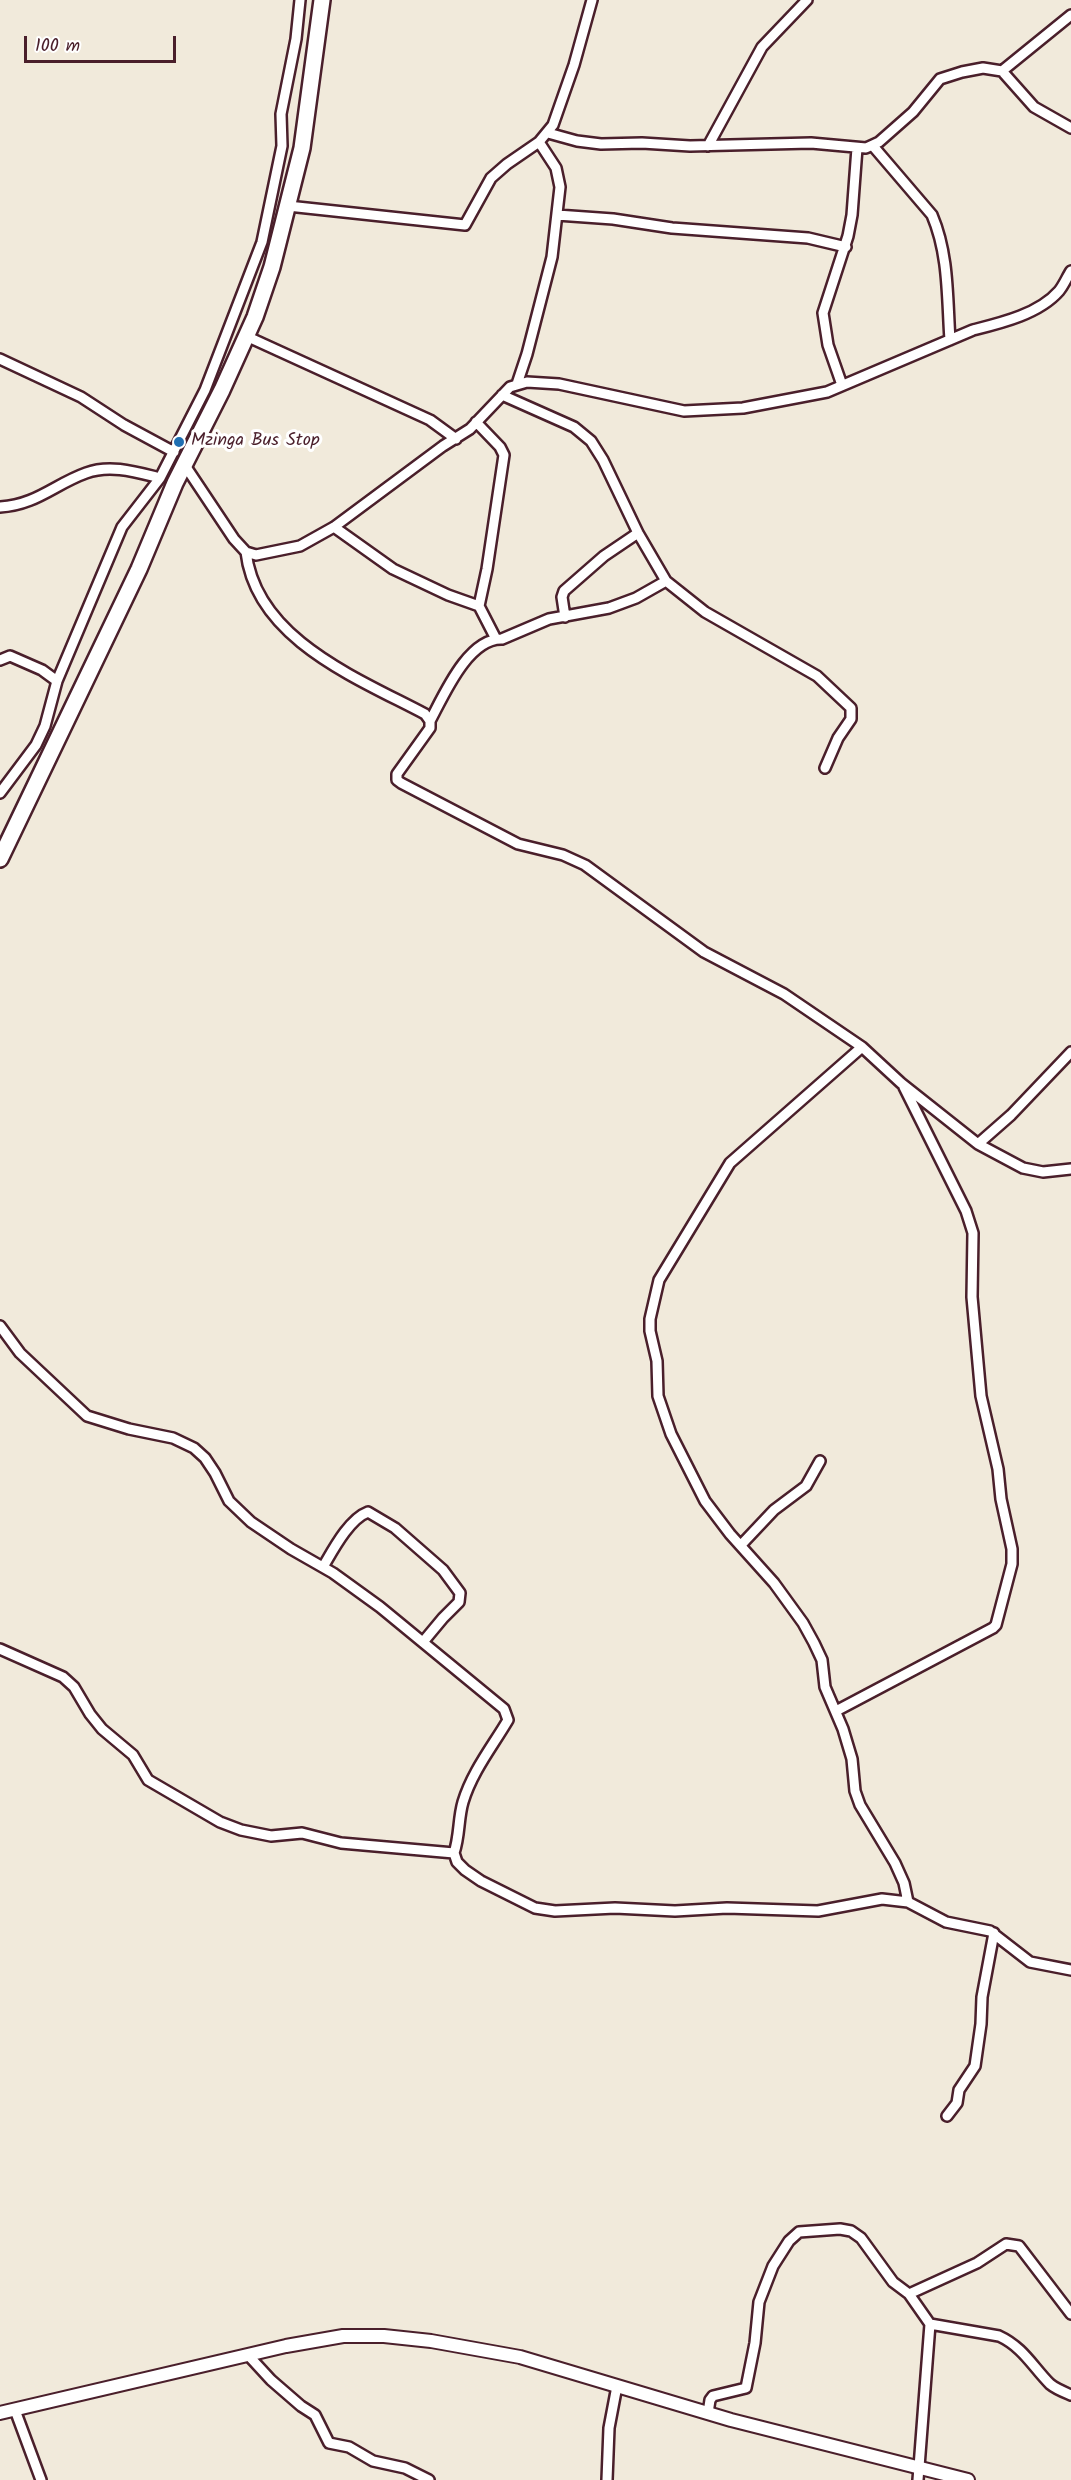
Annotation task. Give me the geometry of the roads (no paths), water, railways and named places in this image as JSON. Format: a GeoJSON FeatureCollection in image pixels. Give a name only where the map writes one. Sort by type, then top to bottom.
{"type":"FeatureCollection","features":[{"type":"Feature","properties":{"kind":"highway"},"geometry":{"type":"LineString","coordinates":[[0,859],[139,569],[184,464],[222,390],[246,336],[272,267],[302,148],[322,0]]}},
{"type":"Feature","properties":{"kind":"main road"},"geometry":{"type":"LineString","coordinates":[[0,2413],[248,2355],[343,2336],[384,2336],[520,2357],[920,2474],[968,2480]]}},
{"type":"Feature","properties":{"kind":"street"},"geometry":{"type":"LineString","coordinates":[[0,793],[36,745],[45,726],[57,681],[122,527],[160,478],[205,390],[262,242],[282,146],[281,114],[296,39],[300,0]]}},
{"type":"Feature","properties":{"kind":"street"},"geometry":{"type":"LineString","coordinates":[[288,206],[465,225],[490,178],[548,133],[574,65],[592,0]]}},
{"type":"Feature","properties":{"kind":"street"},"geometry":{"type":"LineString","coordinates":[[708,146],[762,46],[807,0]]}},
{"type":"Feature","properties":{"kind":"street"},"geometry":{"type":"LineString","coordinates":[[1002,71],[1071,15]]}},
{"type":"Feature","properties":{"kind":"street"},"geometry":{"type":"LineString","coordinates":[[548,133],[577,141],[601,144],[708,146],[801,143],[857,148],[873,146],[913,112],[940,79],[983,68],[1002,71],[1034,107],[1071,128]]}},
{"type":"Feature","properties":{"kind":"street"},"geometry":{"type":"LineString","coordinates":[[517,384],[552,257],[556,215],[559,177],[556,168],[539,142]]}},
{"type":"Feature","properties":{"kind":"street"},"geometry":{"type":"LineString","coordinates":[[873,146],[932,215],[938,229],[946,264],[950,340]]}},
{"type":"Feature","properties":{"kind":"street"},"geometry":{"type":"LineString","coordinates":[[842,385],[828,345],[823,313],[846,247],[852,216],[857,148]]}},
{"type":"Feature","properties":{"kind":"street"},"geometry":{"type":"LineString","coordinates":[[556,215],[613,219],[672,228],[808,238],[846,247]]}},
{"type":"Feature","properties":{"kind":"street"},"geometry":{"type":"LineString","coordinates":[[184,464],[234,539],[246,552],[256,555],[300,546],[334,526],[443,446],[456,439],[502,395],[517,384],[543,381],[684,411],[743,408],[765,402],[794,399],[827,392],[973,330],[996,325],[1035,308],[1060,290],[1071,271]]}},
{"type":"Feature","properties":{"kind":"street"},"geometry":{"type":"LineString","coordinates":[[246,336],[430,420],[456,439]]}},
{"type":"Feature","properties":{"kind":"street"},"geometry":{"type":"LineString","coordinates":[[0,359],[81,397],[124,425],[174,452]]}},
{"type":"Feature","properties":{"kind":"street"},"geometry":{"type":"LineString","coordinates":[[502,395],[574,427],[591,441],[603,460],[638,533],[666,581],[705,612],[817,676],[851,708],[851,719],[838,738],[825,768]]}},
{"type":"Feature","properties":{"kind":"street"},"geometry":{"type":"LineString","coordinates":[[476,422],[500,447],[504,455],[487,569],[479,606],[496,639]]}},
{"type":"Feature","properties":{"kind":"street"},"geometry":{"type":"LineString","coordinates":[[0,507],[24,503],[47,494],[85,473],[99,470],[128,470],[160,478]]}},
{"type":"Feature","properties":{"kind":"street"},"geometry":{"type":"LineString","coordinates":[[334,526],[393,569],[479,606]]}},
{"type":"Feature","properties":{"kind":"street"},"geometry":{"type":"LineString","coordinates":[[565,616],[562,597],[564,591],[604,556],[638,533]]}},
{"type":"Feature","properties":{"kind":"street"},"geometry":{"type":"LineString","coordinates":[[246,552],[248,567],[260,597],[299,643],[341,670],[425,714],[430,721]]}},
{"type":"Feature","properties":{"kind":"street"},"geometry":{"type":"LineString","coordinates":[[666,581],[636,598],[609,608],[549,619],[502,639],[496,639],[476,651],[458,668],[430,721],[430,728],[397,774],[397,780],[518,844],[563,855],[585,865],[704,952],[784,994],[862,1047],[901,1083],[978,1144],[1023,1168],[1043,1172],[1071,1169]]}},
{"type":"Feature","properties":{"kind":"street"},"geometry":{"type":"LineString","coordinates":[[0,660],[10,656],[42,670],[57,681]]}},
{"type":"Feature","properties":{"kind":"street"},"geometry":{"type":"LineString","coordinates":[[862,1047],[730,1163],[659,1280],[650,1331],[657,1361],[658,1396],[671,1434],[705,1501],[774,1583],[803,1623],[822,1660],[825,1687],[836,1710],[852,1759],[855,1791],[860,1805],[895,1863],[904,1884],[908,1902]]}},
{"type":"Feature","properties":{"kind":"street"},"geometry":{"type":"LineString","coordinates":[[978,1144],[1011,1115],[1071,1052]]}},
{"type":"Feature","properties":{"kind":"street"},"geometry":{"type":"LineString","coordinates":[[836,1710],[993,1628],[996,1625],[1012,1564],[1012,1549],[1001,1499],[998,1469],[981,1396],[972,1297],[971,1224],[901,1083]]}},
{"type":"Feature","properties":{"kind":"street"},"geometry":{"type":"LineString","coordinates":[[0,1326],[20,1353],[87,1416],[129,1429],[173,1438],[194,1448],[205,1458],[236,1509],[251,1522],[380,1606],[482,1693],[496,1701],[507,1714],[508,1720],[486,1753],[465,1797],[454,1853],[461,1866],[481,1881],[535,1908],[555,1911],[615,1908],[675,1911],[728,1908],[819,1911],[882,1899],[908,1902],[945,1922],[973,1926],[994,1933],[1030,1962],[1071,1971]]}},
{"type":"Feature","properties":{"kind":"street"},"geometry":{"type":"LineString","coordinates":[[741,1545],[774,1510],[806,1486],[820,1461]]}},
{"type":"Feature","properties":{"kind":"street"},"geometry":{"type":"LineString","coordinates":[[323,1567],[341,1536],[363,1514],[369,1512],[395,1528],[443,1570],[460,1593],[459,1602],[442,1618],[423,1642]]}},
{"type":"Feature","properties":{"kind":"street"},"geometry":{"type":"LineString","coordinates":[[0,1649],[71,1683],[90,1714],[102,1729],[133,1755],[148,1780],[220,1822],[241,1830],[271,1836],[302,1833],[341,1843],[454,1853]]}},
{"type":"Feature","properties":{"kind":"street"},"geometry":{"type":"LineString","coordinates":[[946,2116],[957,2103],[959,2090],[975,2066],[982,1997],[994,1933]]}},
{"type":"Feature","properties":{"kind":"street"},"geometry":{"type":"LineString","coordinates":[[708,2413],[713,2396],[746,2388],[755,2343],[759,2302],[773,2266],[794,2234],[840,2229],[851,2231],[861,2238],[893,2282],[909,2294],[930,2324],[920,2474]]}},
{"type":"Feature","properties":{"kind":"street"},"geometry":{"type":"LineString","coordinates":[[909,2294],[977,2263],[1006,2244],[1019,2246],[1071,2314]]}},
{"type":"Feature","properties":{"kind":"street"},"geometry":{"type":"LineString","coordinates":[[930,2324],[999,2336],[1008,2340],[1028,2357],[1050,2383],[1071,2395]]}},
{"type":"Feature","properties":{"kind":"street"},"geometry":{"type":"LineString","coordinates":[[248,2355],[271,2380],[315,2415],[329,2443],[349,2447],[373,2461],[405,2468],[429,2480]]}},
{"type":"Feature","properties":{"kind":"street"},"geometry":{"type":"LineString","coordinates":[[608,2480],[609,2428],[617,2386]]}},
{"type":"Feature","properties":{"kind":"street"},"geometry":{"type":"LineString","coordinates":[[15,2410],[41,2480]]}},
{"type":"Feature","properties":{"kind":"place","name":"Mzinga Bus Stop"},"geometry":{"type":"Point","coordinates":[179,442]}}]}
